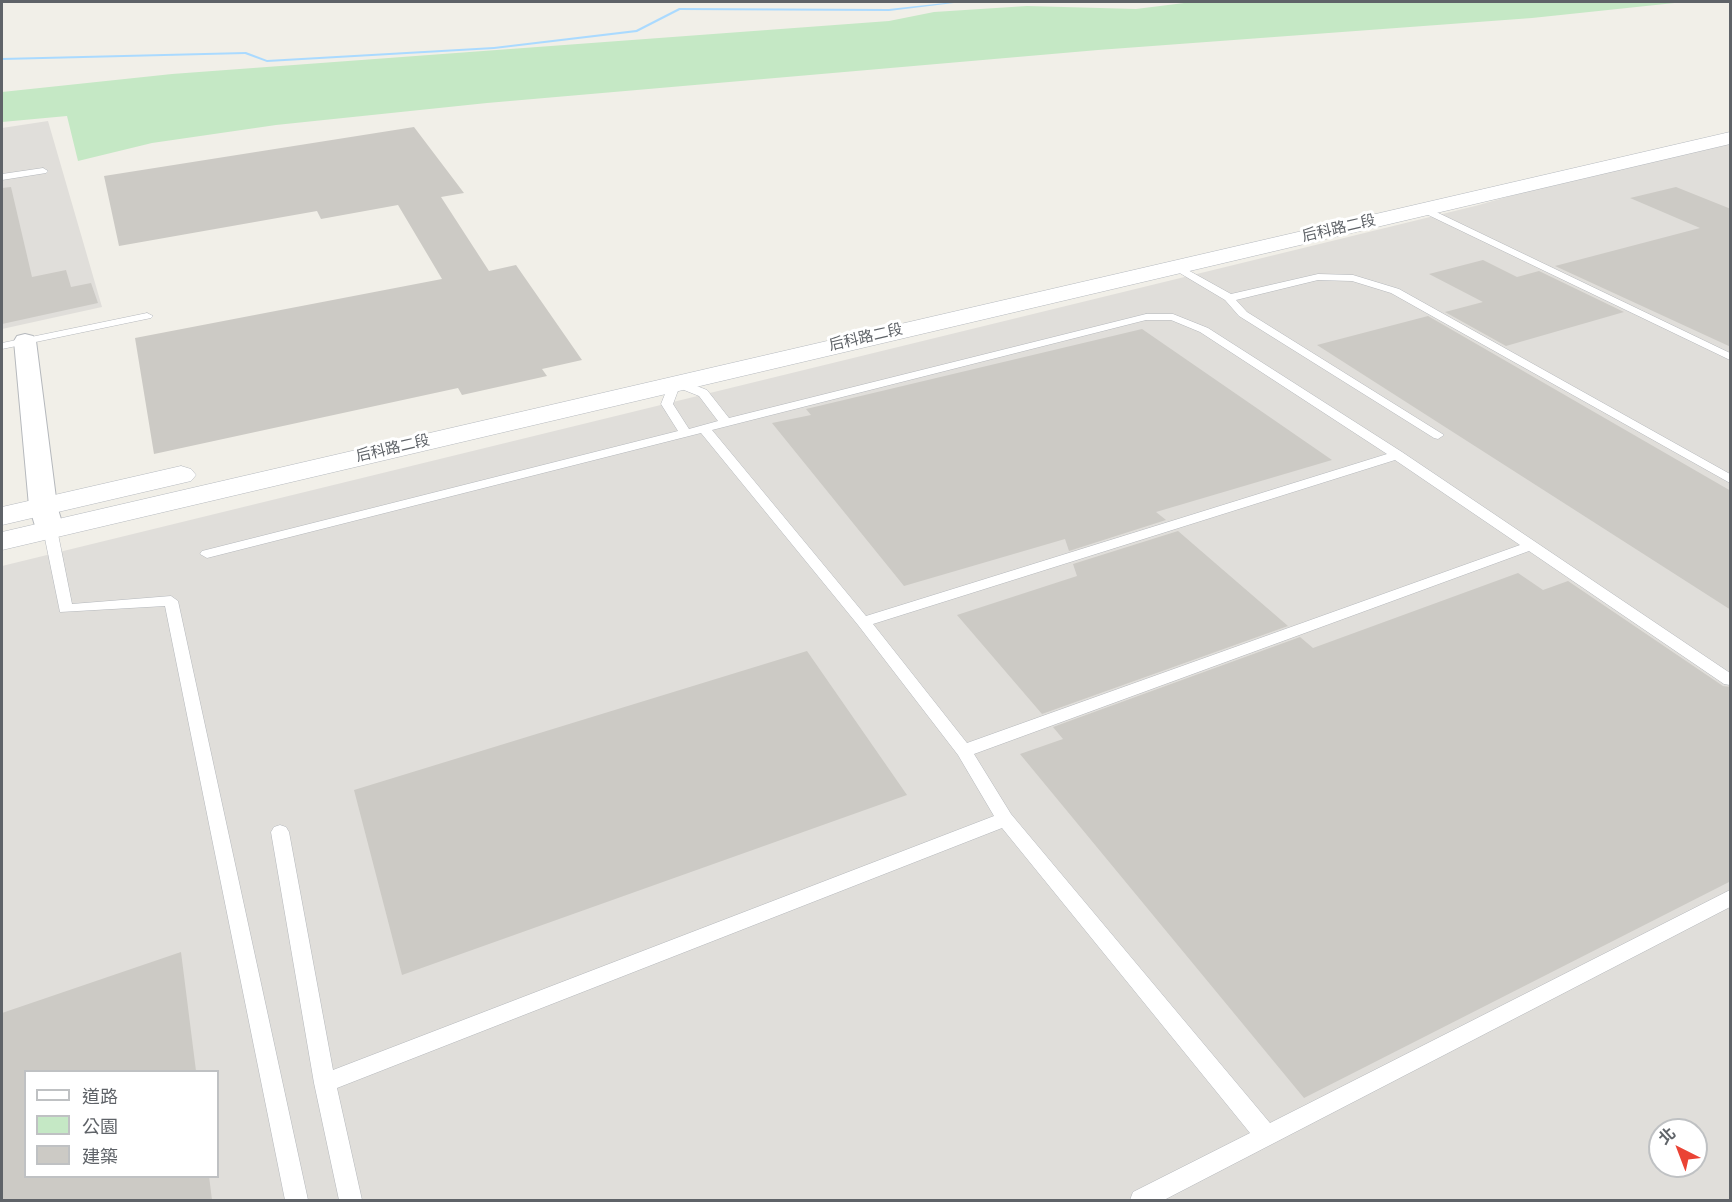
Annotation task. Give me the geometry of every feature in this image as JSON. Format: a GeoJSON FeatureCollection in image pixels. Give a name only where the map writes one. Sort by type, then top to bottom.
{"type":"FeatureCollection","features":[{"type":"Feature","properties":{"kind":"street","name":"后科路二段"},"geometry":{"type":"LineString","coordinates":[[2,516],[46,518],[670,375],[1401,198],[1731,124]]}},
{"type":"Feature","properties":{"kind":"street","name":"后科路二段"},"geometry":{"type":"LineString","coordinates":[[250,460],[670,375],[1177,267],[1731,138]]}},
{"type":"Feature","properties":{"kind":"street"},"geometry":{"type":"LineString","coordinates":[[1401,198],[1425,210]]}},
{"type":"Feature","properties":{"kind":"street"},"geometry":{"type":"LineString","coordinates":[[13,344],[46,518]]}},
{"type":"Feature","properties":{"kind":"street","name":"后科路二段"},"geometry":{"type":"LineString","coordinates":[[2,541],[46,518],[204,470]]}},
{"type":"Feature","properties":{"kind":"lane"},"geometry":{"type":"LineString","coordinates":[[2,177],[43,171]]}},
{"type":"Feature","properties":{"kind":"lane"},"geometry":{"type":"LineString","coordinates":[[1425,210],[1731,357]]}},
{"type":"Feature","properties":{"kind":"lane"},"geometry":{"type":"LineString","coordinates":[[1177,267],[1229,298],[1243,314],[1438,435]]}},
{"type":"Feature","properties":{"kind":"lane"},"geometry":{"type":"LineString","coordinates":[[1229,298],[1318,277],[1353,278],[1395,291],[1731,479]]}},
{"type":"Feature","properties":{"kind":"lane"},"geometry":{"type":"LineString","coordinates":[[13,344],[147,316]]}},
{"type":"Feature","properties":{"kind":"lane"},"geometry":{"type":"LineString","coordinates":[[207,554],[1146,317],[1173,317],[1204,330],[1397,455],[1731,680]]}},
{"type":"Feature","properties":{"kind":"lane"},"geometry":{"type":"LineString","coordinates":[[726,423],[703,393],[670,375],[667,404],[694,430],[863,622],[964,751],[1005,819],[1266,1135]]}},
{"type":"Feature","properties":{"kind":"lane"},"geometry":{"type":"LineString","coordinates":[[863,622],[1397,455]]}},
{"type":"Feature","properties":{"kind":"lane"},"geometry":{"type":"LineString","coordinates":[[46,518],[65,609],[171,601],[297,1200]]}},
{"type":"Feature","properties":{"kind":"lane"},"geometry":{"type":"LineString","coordinates":[[964,751],[1530,546]]}},
{"type":"Feature","properties":{"kind":"lane"},"geometry":{"type":"LineString","coordinates":[[325,1083],[1005,819]]}},
{"type":"Feature","properties":{"kind":"lane"},"geometry":{"type":"LineString","coordinates":[[280,832],[325,1083],[350,1200]]}},
{"type":"Feature","properties":{"kind":"lane"},"geometry":{"type":"LineString","coordinates":[[1141,1200],[1731,898]]}},
{"type":"Feature","properties":{"kind":"shaded area"},"geometry":{"type":"Polygon","coordinates":[[[48,121],[102,307],[2,329],[2,128],[48,121]]]}},
{"type":"Feature","properties":{"kind":"shaded area"},"geometry":{"type":"Polygon","coordinates":[[[1730,134],[1730,1200],[2,1200],[2,566],[1475,206],[1730,134]]]}},
{"type":"Feature","properties":{"kind":"green space"},"geometry":{"type":"Polygon","coordinates":[[[1192,2],[1684,2],[1532,18],[1098,50],[487,103],[276,125],[152,143],[78,161],[67,116],[2,122],[2,92],[172,74],[889,21],[934,12],[1027,6],[1136,9],[1192,2]]]}},
{"type":"Feature","properties":{"kind":"building"},"geometry":{"type":"Polygon","coordinates":[[[414,127],[464,193],[441,197],[489,271],[516,265],[582,360],[542,369],[547,376],[462,395],[458,388],[154,454],[135,338],[442,279],[398,205],[321,219],[317,211],[119,246],[104,176],[414,127]]]}},
{"type":"Feature","properties":{"kind":"building"},"geometry":{"type":"Polygon","coordinates":[[[11,187],[32,277],[66,270],[71,287],[91,283],[98,303],[2,324],[2,188],[11,187]]]}},
{"type":"Feature","properties":{"kind":"building"},"geometry":{"type":"Polygon","coordinates":[[[1676,187],[1731,209],[1731,347],[1555,266],[1700,228],[1630,198],[1676,187]]]}},
{"type":"Feature","properties":{"kind":"building"},"geometry":{"type":"Polygon","coordinates":[[[1483,260],[1517,277],[1539,271],[1624,312],[1506,346],[1445,312],[1483,302],[1429,274],[1483,260]]]}},
{"type":"Feature","properties":{"kind":"building"},"geometry":{"type":"Polygon","coordinates":[[[1428,316],[1731,491],[1731,610],[1317,345],[1428,316]]]}},
{"type":"Feature","properties":{"kind":"building"},"geometry":{"type":"Polygon","coordinates":[[[1142,329],[1332,460],[1156,512],[1166,520],[1069,551],[1065,539],[904,586],[772,423],[811,415],[806,409],[1142,329]]]}},
{"type":"Feature","properties":{"kind":"building"},"geometry":{"type":"Polygon","coordinates":[[[1178,531],[1288,626],[1042,714],[957,615],[1077,576],[1073,564],[1178,531]]]}},
{"type":"Feature","properties":{"kind":"building"},"geometry":{"type":"Polygon","coordinates":[[[1518,573],[1543,590],[1568,581],[1723,686],[1731,687],[1731,881],[1304,1098],[1020,754],[1063,739],[1053,727],[1300,637],[1313,648],[1518,573]]]}},
{"type":"Feature","properties":{"kind":"building"},"geometry":{"type":"Polygon","coordinates":[[[807,651],[907,795],[402,975],[354,790],[807,651]]]}},
{"type":"Feature","properties":{"kind":"building"},"geometry":{"type":"Polygon","coordinates":[[[181,952],[196,1070],[24,1070],[24,1178],[209,1178],[212,1200],[2,1200],[2,1013],[181,952]]]}},
{"type":"Feature","properties":{"kind":"waterway"},"geometry":{"type":"LineString","coordinates":[[2,59],[246,53],[267,61],[494,48],[637,31],[679,9],[889,10],[960,2]]}}]}
